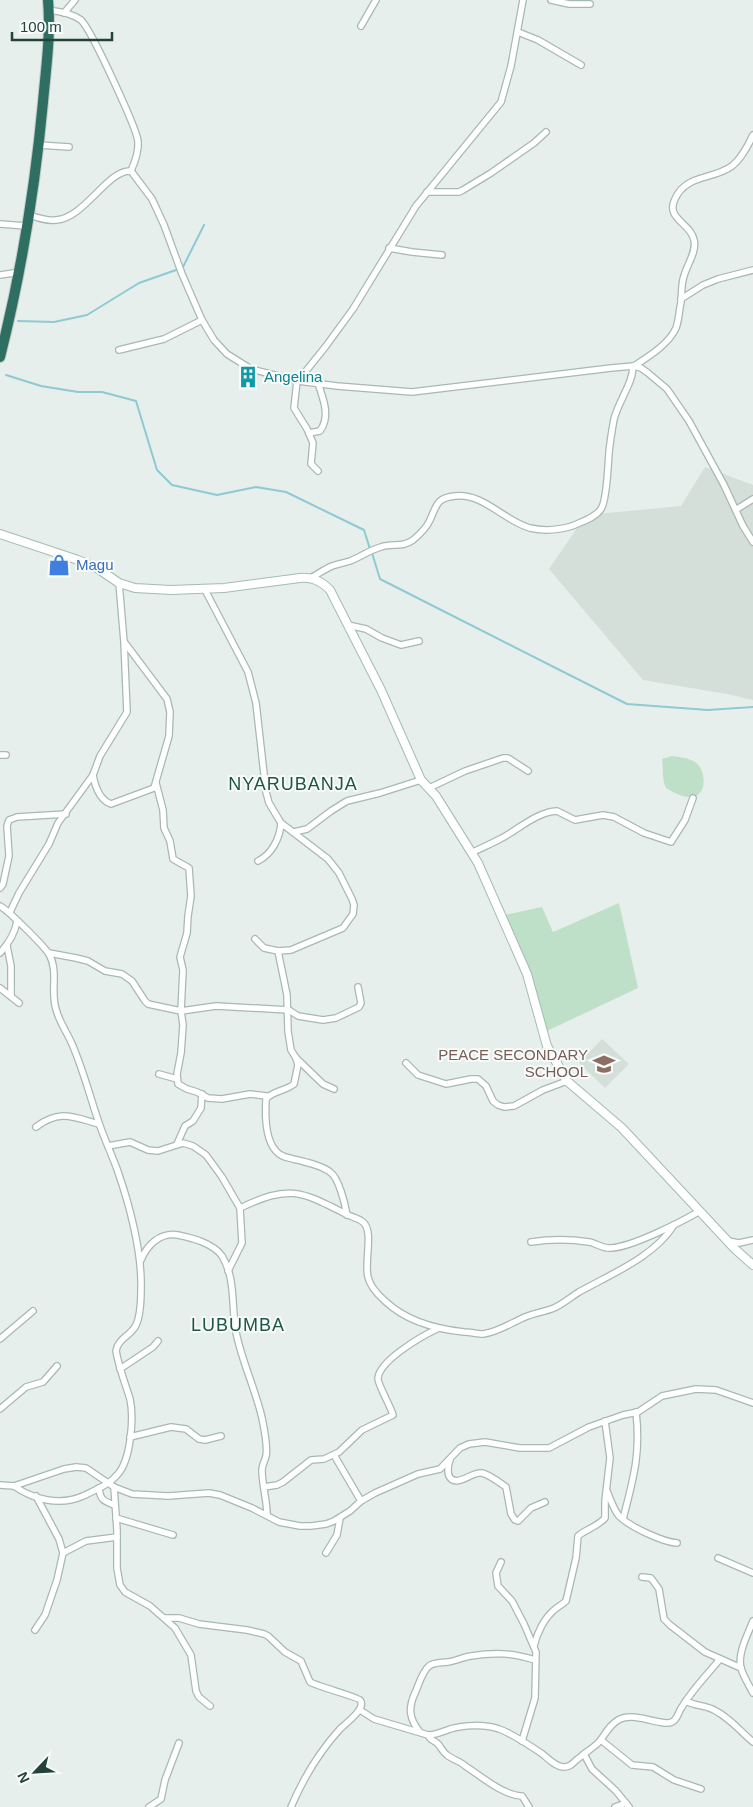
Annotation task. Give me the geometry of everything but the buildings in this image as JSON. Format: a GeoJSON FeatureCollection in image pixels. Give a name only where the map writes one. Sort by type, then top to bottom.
{"type":"FeatureCollection","features":[{"type":"Feature","properties":{"kind":"highway"},"geometry":{"type":"LineString","coordinates":[[0,357],[20,272],[39,145],[48,43],[48,5]]}},
{"type":"Feature","properties":{"kind":"street"},"geometry":{"type":"LineString","coordinates":[[64,12],[75,0]]}},
{"type":"Feature","properties":{"kind":"street"},"geometry":{"type":"LineString","coordinates":[[361,26],[376,0]]}},
{"type":"Feature","properties":{"kind":"street"},"geometry":{"type":"LineString","coordinates":[[318,471],[311,464],[313,452],[309,433],[294,408],[298,381],[353,308],[416,206],[501,102],[512,66],[523,0]]}},
{"type":"Feature","properties":{"kind":"street"},"geometry":{"type":"LineString","coordinates":[[551,0],[569,4],[590,4]]}},
{"type":"Feature","properties":{"kind":"street"},"geometry":{"type":"LineString","coordinates":[[48,5],[78,18],[87,27],[137,138],[136,157],[131,171]]}},
{"type":"Feature","properties":{"kind":"street"},"geometry":{"type":"LineString","coordinates":[[518,32],[538,40],[581,65]]}},
{"type":"Feature","properties":{"kind":"street"},"geometry":{"type":"LineString","coordinates":[[427,192],[458,192],[463,190],[539,140],[546,132]]}},
{"type":"Feature","properties":{"kind":"street"},"geometry":{"type":"LineString","coordinates":[[312,578],[331,566],[350,561],[378,548],[407,544],[430,521],[434,507],[439,500],[446,497],[475,497],[500,514],[531,528],[566,528],[596,514],[603,505],[610,442],[617,410],[632,378],[634,366],[672,335],[678,321],[684,276],[695,242],[694,237],[674,215],[672,210],[675,198],[683,186],[692,180],[720,172],[733,165],[751,145],[753,135]]}},
{"type":"Feature","properties":{"kind":"street"},"geometry":{"type":"LineString","coordinates":[[39,145],[69,147]]}},
{"type":"Feature","properties":{"kind":"street"},"geometry":{"type":"LineString","coordinates":[[29,215],[46,220],[63,219],[80,209],[115,176],[131,171]]}},
{"type":"Feature","properties":{"kind":"street"},"geometry":{"type":"LineString","coordinates":[[131,171],[152,199],[164,224],[177,263],[202,320],[214,340],[240,364],[298,381],[412,392],[634,366],[648,372],[675,400],[689,421],[753,542]]}},
{"type":"Feature","properties":{"kind":"street"},"geometry":{"type":"LineString","coordinates":[[0,224],[26,226]]}},
{"type":"Feature","properties":{"kind":"street"},"geometry":{"type":"LineString","coordinates":[[389,248],[442,254]]}},
{"type":"Feature","properties":{"kind":"street"},"geometry":{"type":"LineString","coordinates":[[681,299],[718,279],[753,270]]}},
{"type":"Feature","properties":{"kind":"street"},"geometry":{"type":"LineString","coordinates":[[0,275],[20,272]]}},
{"type":"Feature","properties":{"kind":"street"},"geometry":{"type":"LineString","coordinates":[[119,350],[164,339],[202,320]]}},
{"type":"Feature","properties":{"kind":"street"},"geometry":{"type":"LineString","coordinates":[[309,433],[320,431],[325,420],[325,406],[318,383]]}},
{"type":"Feature","properties":{"kind":"street"},"geometry":{"type":"LineString","coordinates":[[736,509],[753,499]]}},
{"type":"Feature","properties":{"kind":"street"},"geometry":{"type":"LineString","coordinates":[[0,534],[78,560],[97,568],[119,582],[135,588],[224,588],[300,578],[312,578],[323,583],[330,590],[381,690],[421,780],[436,796],[478,863],[527,974],[547,1046],[567,1081],[622,1128],[753,1265]]}},
{"type":"Feature","properties":{"kind":"street"},"geometry":{"type":"LineString","coordinates":[[10,912],[19,893],[49,844],[58,823],[93,775],[100,756],[127,712],[119,582]]}},
{"type":"Feature","properties":{"kind":"street"},"geometry":{"type":"LineString","coordinates":[[204,588],[248,672],[256,704],[266,792],[269,803],[281,823],[328,859],[339,873],[354,905],[353,914],[342,928],[304,946],[278,951],[264,948],[255,939]]}},
{"type":"Feature","properties":{"kind":"street"},"geometry":{"type":"LineString","coordinates":[[348,625],[366,629],[382,638],[401,645],[419,641]]}},
{"type":"Feature","properties":{"kind":"street"},"geometry":{"type":"LineString","coordinates":[[124,642],[167,699],[170,712],[169,736],[156,783],[164,810],[164,828],[170,841],[174,859],[190,870],[191,896],[187,933],[180,957],[183,970],[182,1025],[181,1053],[176,1079],[180,1086],[208,1098],[214,1099],[250,1094],[267,1096],[282,1091],[294,1084],[298,1066],[296,1058]]}},
{"type":"Feature","properties":{"kind":"street"},"geometry":{"type":"LineString","coordinates":[[429,788],[465,771],[502,758],[508,758],[528,771]]}},
{"type":"Feature","properties":{"kind":"street"},"geometry":{"type":"LineString","coordinates":[[93,775],[97,789],[107,802],[111,804],[150,790],[156,783]]}},
{"type":"Feature","properties":{"kind":"street"},"geometry":{"type":"LineString","coordinates":[[294,832],[308,829],[347,801],[421,780]]}},
{"type":"Feature","properties":{"kind":"street"},"geometry":{"type":"LineString","coordinates":[[471,853],[500,840],[530,821],[557,811],[575,820],[603,816],[614,817],[644,833],[671,842],[685,820],[693,798]]}},
{"type":"Feature","properties":{"kind":"street"},"geometry":{"type":"LineString","coordinates":[[0,888],[3,884],[9,856],[7,826],[9,820],[16,817],[66,814]]}},
{"type":"Feature","properties":{"kind":"street"},"geometry":{"type":"LineString","coordinates":[[258,861],[264,858],[275,845],[281,823]]}},
{"type":"Feature","properties":{"kind":"street"},"geometry":{"type":"LineString","coordinates":[[0,906],[10,912],[49,953],[55,978],[55,1007],[72,1044],[99,1124],[117,1169],[140,1262],[141,1287],[136,1325],[117,1345],[116,1351],[132,1414],[127,1454],[120,1472],[100,1488],[71,1500],[52,1500],[25,1494],[14,1486]]}},
{"type":"Feature","properties":{"kind":"street"},"geometry":{"type":"LineString","coordinates":[[0,953],[7,946],[13,935],[17,921]]}},
{"type":"Feature","properties":{"kind":"street"},"geometry":{"type":"LineString","coordinates":[[7,946],[11,966],[11,996]]}},
{"type":"Feature","properties":{"kind":"street"},"geometry":{"type":"LineString","coordinates":[[278,951],[286,983],[291,1050],[296,1058],[323,1084],[334,1089]]}},
{"type":"Feature","properties":{"kind":"street"},"geometry":{"type":"LineString","coordinates":[[49,953],[88,961],[105,971],[122,974],[132,981],[148,1004],[181,1011],[216,1006],[289,1010],[298,1016],[323,1020],[336,1018],[359,1007],[361,1003],[358,987]]}},
{"type":"Feature","properties":{"kind":"street"},"geometry":{"type":"LineString","coordinates":[[0,988],[19,1003]]}},
{"type":"Feature","properties":{"kind":"street"},"geometry":{"type":"LineString","coordinates":[[406,1063],[418,1074],[446,1084],[471,1078],[478,1079],[486,1086],[493,1102],[504,1107],[514,1106],[542,1090],[567,1081]]}},
{"type":"Feature","properties":{"kind":"street"},"geometry":{"type":"LineString","coordinates":[[159,1074],[176,1079]]}},
{"type":"Feature","properties":{"kind":"street"},"geometry":{"type":"LineString","coordinates":[[177,1144],[185,1126],[194,1119],[201,1108],[202,1094]]}},
{"type":"Feature","properties":{"kind":"street"},"geometry":{"type":"LineString","coordinates":[[267,1096],[267,1128],[275,1151],[285,1157],[320,1167],[332,1173],[345,1204],[346,1214]]}},
{"type":"Feature","properties":{"kind":"street"},"geometry":{"type":"LineString","coordinates":[[36,1127],[50,1118],[61,1115],[75,1116],[99,1124]]}},
{"type":"Feature","properties":{"kind":"street"},"geometry":{"type":"LineString","coordinates":[[108,1146],[130,1142],[148,1150],[158,1151],[177,1144],[193,1146],[206,1155],[222,1177],[240,1208],[242,1243],[228,1271]]}},
{"type":"Feature","properties":{"kind":"street"},"geometry":{"type":"LineString","coordinates":[[240,1208],[260,1199],[278,1194],[298,1193],[361,1220],[368,1229],[366,1266],[371,1285],[377,1294],[398,1312],[437,1329],[482,1334],[496,1331],[526,1316],[554,1308],[599,1283],[664,1240],[674,1225]]}},
{"type":"Feature","properties":{"kind":"street"},"geometry":{"type":"LineString","coordinates":[[531,1242],[555,1239],[592,1242],[611,1248],[632,1242],[674,1225],[700,1211]]}},
{"type":"Feature","properties":{"kind":"street"},"geometry":{"type":"LineString","coordinates":[[140,1262],[145,1250],[165,1235],[198,1240],[221,1254],[228,1271],[231,1286],[235,1327],[263,1420],[267,1446],[267,1454],[262,1470],[266,1516]]}},
{"type":"Feature","properties":{"kind":"street"},"geometry":{"type":"LineString","coordinates":[[728,1241],[739,1243],[753,1240]]}},
{"type":"Feature","properties":{"kind":"street"},"geometry":{"type":"LineString","coordinates":[[0,1339],[33,1311]]}},
{"type":"Feature","properties":{"kind":"street"},"geometry":{"type":"LineString","coordinates":[[264,1487],[283,1482],[311,1460],[318,1461],[334,1455],[362,1430],[393,1415],[378,1381],[379,1374],[395,1355],[418,1338],[437,1329]]}},
{"type":"Feature","properties":{"kind":"street"},"geometry":{"type":"LineString","coordinates":[[120,1369],[154,1347],[158,1341]]}},
{"type":"Feature","properties":{"kind":"street"},"geometry":{"type":"LineString","coordinates":[[0,1409],[26,1387],[43,1382],[57,1366]]}},
{"type":"Feature","properties":{"kind":"street"},"geometry":{"type":"LineString","coordinates":[[0,1485],[14,1486],[76,1467],[86,1468],[114,1487],[128,1493],[142,1496],[179,1496],[198,1493],[220,1495],[279,1522],[300,1526],[326,1524],[340,1518],[361,1501],[375,1493],[418,1474],[440,1469],[460,1448],[477,1442],[520,1448],[549,1448],[580,1431],[636,1412],[662,1396],[696,1389],[716,1390],[753,1403]]}},
{"type":"Feature","properties":{"kind":"street"},"geometry":{"type":"LineString","coordinates":[[623,1519],[637,1462],[636,1412]]}},
{"type":"Feature","properties":{"kind":"street"},"geometry":{"type":"LineString","coordinates":[[534,1646],[536,1638],[546,1620],[555,1609],[566,1601],[576,1558],[578,1536],[598,1525],[606,1518],[610,1458],[605,1421]]}},
{"type":"Feature","properties":{"kind":"street"},"geometry":{"type":"LineString","coordinates":[[130,1437],[171,1427],[186,1429],[199,1439],[205,1440],[221,1436]]}},
{"type":"Feature","properties":{"kind":"street"},"geometry":{"type":"LineString","coordinates":[[334,1455],[361,1501]]}},
{"type":"Feature","properties":{"kind":"street"},"geometry":{"type":"LineString","coordinates":[[451,1458],[448,1470],[450,1478],[453,1480],[460,1481],[471,1474],[481,1473],[506,1487],[515,1520],[518,1520],[531,1508],[545,1502]]}},
{"type":"Feature","properties":{"kind":"street"},"geometry":{"type":"LineString","coordinates":[[114,1487],[117,1568],[120,1585],[130,1596],[150,1606],[165,1618],[179,1634],[191,1655],[196,1691],[199,1697],[210,1706]]}},
{"type":"Feature","properties":{"kind":"street"},"geometry":{"type":"LineString","coordinates":[[100,1488],[102,1500],[114,1505]]}},
{"type":"Feature","properties":{"kind":"street"},"geometry":{"type":"LineString","coordinates":[[607,1491],[618,1514],[623,1519],[658,1538],[677,1543]]}},
{"type":"Feature","properties":{"kind":"street"},"geometry":{"type":"LineString","coordinates":[[35,1630],[45,1615],[57,1580],[63,1553],[59,1539],[36,1496]]}},
{"type":"Feature","properties":{"kind":"street"},"geometry":{"type":"LineString","coordinates":[[116,1518],[173,1535]]}},
{"type":"Feature","properties":{"kind":"street"},"geometry":{"type":"LineString","coordinates":[[326,1553],[337,1535],[340,1518]]}},
{"type":"Feature","properties":{"kind":"street"},"geometry":{"type":"LineString","coordinates":[[63,1553],[86,1541],[117,1537]]}},
{"type":"Feature","properties":{"kind":"street"},"geometry":{"type":"LineString","coordinates":[[718,1558],[753,1572]]}},
{"type":"Feature","properties":{"kind":"street"},"geometry":{"type":"LineString","coordinates":[[501,1562],[496,1573],[498,1586],[512,1601],[524,1624],[534,1646],[536,1660],[535,1698],[522,1741]]}},
{"type":"Feature","properties":{"kind":"street"},"geometry":{"type":"LineString","coordinates":[[642,1578],[651,1578],[655,1583],[664,1619],[670,1625],[705,1652],[741,1668]]}},
{"type":"Feature","properties":{"kind":"street"},"geometry":{"type":"LineString","coordinates":[[165,1618],[179,1618],[199,1624],[247,1630],[268,1636],[280,1649],[302,1661],[310,1682],[328,1690],[358,1698],[362,1703],[360,1710],[337,1733],[313,1764],[291,1807]]}},
{"type":"Feature","properties":{"kind":"street"},"geometry":{"type":"LineString","coordinates":[[753,1621],[741,1654],[741,1668],[753,1693]]}},
{"type":"Feature","properties":{"kind":"street"},"geometry":{"type":"LineString","coordinates":[[746,1638],[753,1640]]}},
{"type":"Feature","properties":{"kind":"street"},"geometry":{"type":"LineString","coordinates":[[420,1732],[411,1720],[410,1706],[428,1666],[433,1663],[450,1662],[471,1656],[506,1652],[536,1660]]}},
{"type":"Feature","properties":{"kind":"street"},"geometry":{"type":"LineString","coordinates":[[360,1710],[374,1719],[428,1735],[437,1734],[449,1729],[480,1726],[499,1729],[522,1741],[560,1766],[570,1766],[601,1740],[608,1729],[623,1718],[645,1718],[665,1724],[672,1722],[679,1715],[680,1709],[686,1701],[722,1660],[741,1654]]}},
{"type":"Feature","properties":{"kind":"street"},"geometry":{"type":"LineString","coordinates":[[686,1701],[694,1706],[714,1710],[741,1730],[753,1742]]}},
{"type":"Feature","properties":{"kind":"street"},"geometry":{"type":"LineString","coordinates":[[428,1735],[447,1756],[462,1763],[508,1792],[522,1796],[529,1807]]}},
{"type":"Feature","properties":{"kind":"street"},"geometry":{"type":"LineString","coordinates":[[601,1740],[632,1765],[653,1767],[674,1780],[702,1789]]}},
{"type":"Feature","properties":{"kind":"street"},"geometry":{"type":"LineString","coordinates":[[149,1807],[161,1799],[165,1780],[179,1743]]}},
{"type":"Feature","properties":{"kind":"street"},"geometry":{"type":"LineString","coordinates":[[584,1754],[592,1769],[628,1805]]}},
{"type":"Feature","properties":{"kind":"street"},"geometry":{"type":"LineString","coordinates":[[615,1807],[628,1805]]}},
{"type":"Feature","properties":{"kind":"shaded area"},"geometry":{"type":"Polygon","coordinates":[[[705,467],[753,485],[753,700],[643,680],[549,569],[586,515],[681,506],[705,467]]]}},
{"type":"Feature","properties":{"kind":"shaded area","name":"PEACE SECONDARY SCHOOL"},"geometry":{"type":"Polygon","coordinates":[[[602,1039],[629,1064],[605,1088],[579,1063],[602,1039]]]}},
{"type":"Feature","properties":{"kind":"green space"},"geometry":{"type":"Polygon","coordinates":[[[672,756],[690,760],[699,765],[704,781],[701,792],[697,795],[685,797],[666,788],[662,759],[672,756]]]}},
{"type":"Feature","properties":{"kind":"green space"},"geometry":{"type":"Polygon","coordinates":[[[619,903],[638,988],[547,1031],[504,915],[542,907],[553,932],[619,903]]]}},
{"type":"Feature","properties":{"kind":"waterway"},"geometry":{"type":"LineString","coordinates":[[183,267],[204,225]]}},
{"type":"Feature","properties":{"kind":"waterway"},"geometry":{"type":"LineString","coordinates":[[18,321],[54,322],[87,315],[139,283],[176,270]]}},
{"type":"Feature","properties":{"kind":"waterway"},"geometry":{"type":"LineString","coordinates":[[6,375],[41,386],[78,392],[102,392],[136,401],[157,470],[172,485],[217,495],[256,487],[286,492],[364,530],[370,549]]}},
{"type":"Feature","properties":{"kind":"waterway"},"geometry":{"type":"LineString","coordinates":[[372,553],[380,579],[627,704],[708,710],[753,707]]}},
{"type":"Feature","properties":{"kind":"place","name":"Angelina"},"geometry":{"type":"Point","coordinates":[248,377]}},
{"type":"Feature","properties":{"kind":"place","name":"Magu"},"geometry":{"type":"Point","coordinates":[59,565]}},
{"type":"Feature","properties":{"kind":"place","name":"PEACE SECONDARY SCHOOL"},"geometry":{"type":"Point","coordinates":[604,1064]}},
{"type":"Feature","properties":{"kind":"district","name":"NYARUBANJA"},"geometry":{"type":"Point","coordinates":[293,784]}},
{"type":"Feature","properties":{"kind":"district","name":"LUBUMBA"},"geometry":{"type":"Point","coordinates":[238,1325]}}]}
